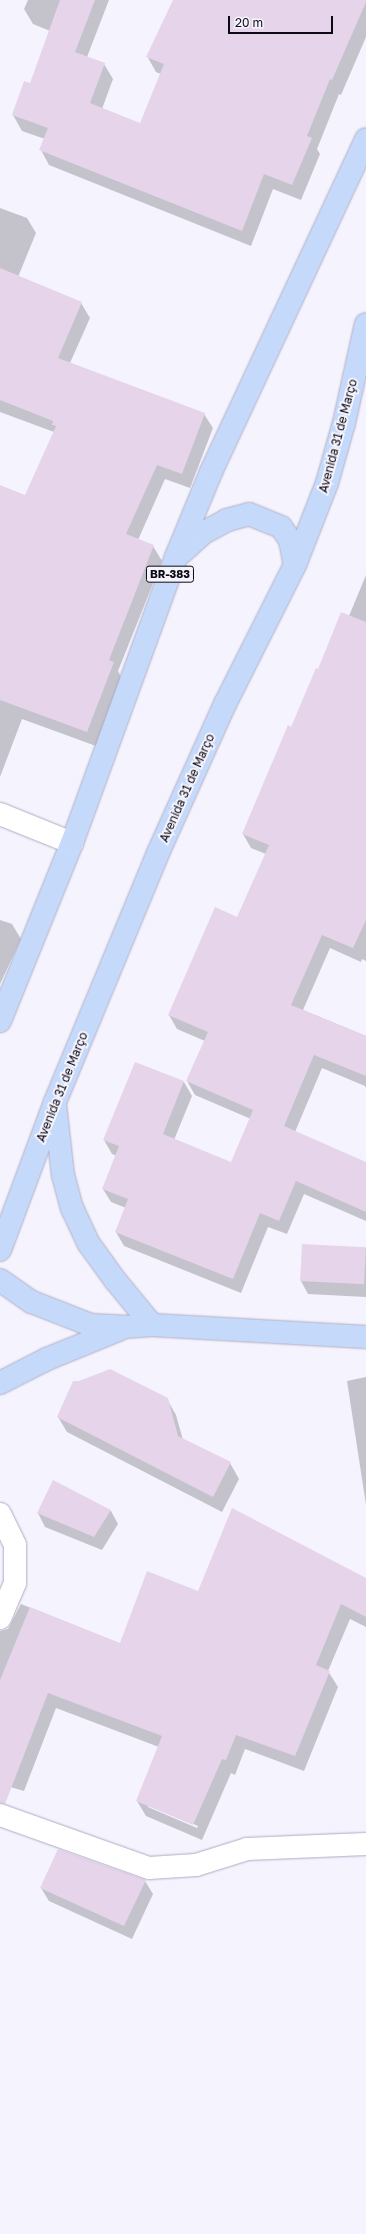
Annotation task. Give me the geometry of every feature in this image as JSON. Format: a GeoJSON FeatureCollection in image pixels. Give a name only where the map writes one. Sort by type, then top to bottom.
{"type":"FeatureCollection","features":[{"type":"Feature","properties":{"kind":"main road","name":"BR-383"},"geometry":{"type":"LineString","coordinates":[[0,1021],[72,843],[176,557],[211,472],[248,389],[317,246],[366,139]]}},
{"type":"Feature","properties":{"kind":"main road","name":"Avenida 31 de Março"},"geometry":{"type":"LineString","coordinates":[[0,1250],[55,1102],[158,853],[225,704],[295,565],[327,483],[344,423],[366,324]]}},
{"type":"Feature","properties":{"kind":"main road"},"geometry":{"type":"LineString","coordinates":[[176,557],[203,533],[227,520],[249,514],[268,520],[281,527],[290,540],[295,565]]}},
{"type":"Feature","properties":{"kind":"main road"},"geometry":{"type":"LineString","coordinates":[[55,1102],[63,1176],[72,1208],[89,1244],[152,1325]]}},
{"type":"Feature","properties":{"kind":"main road"},"geometry":{"type":"LineString","coordinates":[[0,1280],[32,1302],[91,1325],[124,1327],[152,1325],[366,1337]]}},
{"type":"Feature","properties":{"kind":"main road"},"geometry":{"type":"LineString","coordinates":[[0,1383],[47,1359],[124,1327]]}},
{"type":"Feature","properties":{"kind":"street"},"geometry":{"type":"LineString","coordinates":[[0,814],[72,843]]}},
{"type":"Feature","properties":{"kind":"street"},"geometry":{"type":"LineString","coordinates":[[0,1514],[15,1545],[15,1583],[0,1618]]}},
{"type":"Feature","properties":{"kind":"street"},"geometry":{"type":"LineString","coordinates":[[0,1815],[149,1868],[196,1865],[247,1849],[366,1844]]}},
{"type":"Feature","properties":{"kind":"building"},"geometry":{"type":"Polygon","coordinates":[[[60,0],[95,0],[75,52],[105,63],[90,103],[140,123],[164,64],[146,57],[173,0],[366,0],[366,2],[332,80],[330,79],[307,136],[312,138],[292,185],[264,174],[242,231],[39,150],[48,128],[12,115],[24,81],[30,83],[60,0]]]}},
{"type":"Feature","properties":{"kind":"building"},"geometry":{"type":"Polygon","coordinates":[[[0,268],[82,302],[58,358],[205,413],[182,474],[157,465],[126,534],[154,545],[109,660],[114,662],[87,732],[0,700],[0,485],[25,495],[56,426],[52,425],[53,421],[0,400],[0,268]]]}},
{"type":"Feature","properties":{"kind":"building"},"geometry":{"type":"Polygon","coordinates":[[[341,612],[366,622],[366,920],[353,948],[322,935],[291,1005],[366,1036],[366,1076],[314,1055],[284,1126],[366,1162],[366,1212],[296,1181],[279,1221],[260,1213],[233,1279],[115,1232],[128,1199],[102,1189],[119,1146],[103,1140],[135,1062],[184,1081],[163,1134],[231,1162],[253,1110],[186,1081],[208,1032],[168,1015],[215,907],[237,917],[269,845],[242,834],[288,725],[291,727],[316,668],[318,669],[341,612]]]}},
{"type":"Feature","properties":{"kind":"building"},"geometry":{"type":"Polygon","coordinates":[[[302,1244],[366,1247],[364,1284],[300,1281],[302,1244]]]}},
{"type":"Feature","properties":{"kind":"building"},"geometry":{"type":"Polygon","coordinates":[[[110,1369],[168,1398],[178,1436],[231,1462],[213,1497],[57,1417],[73,1381],[79,1381],[110,1369]]]}},
{"type":"Feature","properties":{"kind":"building"},"geometry":{"type":"Polygon","coordinates":[[[53,1480],[111,1510],[94,1537],[37,1513],[53,1480]]]}},
{"type":"Feature","properties":{"kind":"building"},"geometry":{"type":"Polygon","coordinates":[[[232,1508],[366,1578],[366,1617],[341,1604],[316,1665],[330,1671],[295,1756],[236,1735],[226,1760],[222,1759],[193,1825],[136,1801],[162,1736],[48,1693],[5,1804],[0,1803],[0,1680],[30,1607],[120,1643],[147,1571],[198,1591],[232,1508]]]}},
{"type":"Feature","properties":{"kind":"building"},"geometry":{"type":"Polygon","coordinates":[[[58,1849],[146,1880],[124,1926],[40,1888],[58,1849]]]}}]}
